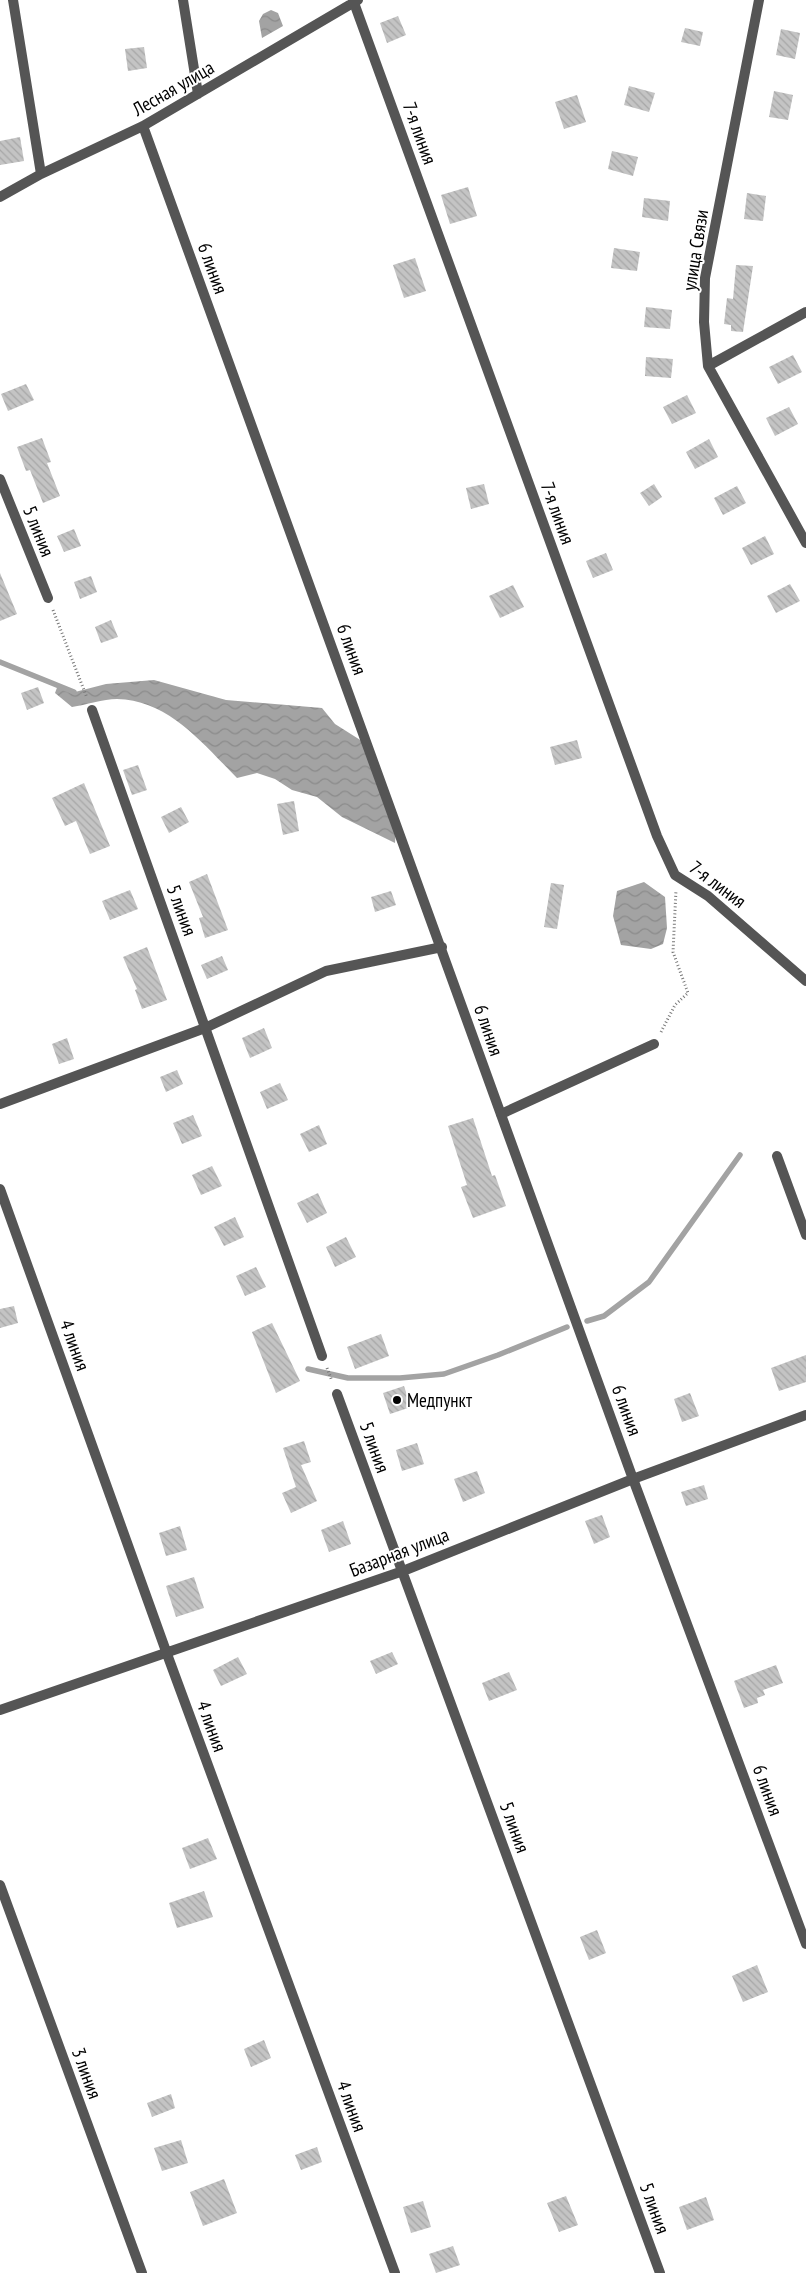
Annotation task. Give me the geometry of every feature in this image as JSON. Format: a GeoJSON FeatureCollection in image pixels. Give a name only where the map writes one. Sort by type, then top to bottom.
{"type":"FeatureCollection","features":[{"type":"Feature","properties":{"kind":"street"},"geometry":{"type":"LineString","coordinates":[[13,0],[41,174]]}},
{"type":"Feature","properties":{"kind":"street"},"geometry":{"type":"LineString","coordinates":[[183,0],[198,94]]}},
{"type":"Feature","properties":{"kind":"street","name":"улица Связи"},"geometry":{"type":"LineString","coordinates":[[759,0],[705,278],[704,322],[708,366],[806,543]]}},
{"type":"Feature","properties":{"kind":"street","name":"Лесная улица"},"geometry":{"type":"LineString","coordinates":[[0,196],[41,174],[143,126],[355,1]]}},
{"type":"Feature","properties":{"kind":"street","name":"7-я линия"},"geometry":{"type":"LineString","coordinates":[[355,1],[656,836],[675,875],[708,896],[806,981]]}},
{"type":"Feature","properties":{"kind":"street","name":"6 линия"},"geometry":{"type":"LineString","coordinates":[[143,126],[442,947],[633,1479],[806,1944]]}},
{"type":"Feature","properties":{"kind":"street"},"geometry":{"type":"LineString","coordinates":[[708,366],[806,312]]}},
{"type":"Feature","properties":{"kind":"street","name":"5 линия"},"geometry":{"type":"LineString","coordinates":[[0,479],[48,598]]}},
{"type":"Feature","properties":{"kind":"street","name":"5 линия"},"geometry":{"type":"LineString","coordinates":[[92,710],[322,1356]]}},
{"type":"Feature","properties":{"kind":"street"},"geometry":{"type":"LineString","coordinates":[[0,1104],[205,1028],[326,971],[442,947]]}},
{"type":"Feature","properties":{"kind":"street"},"geometry":{"type":"LineString","coordinates":[[501,1114],[654,1044]]}},
{"type":"Feature","properties":{"kind":"street"},"geometry":{"type":"LineString","coordinates":[[777,1156],[806,1235]]}},
{"type":"Feature","properties":{"kind":"street","name":"4 линия"},"geometry":{"type":"LineString","coordinates":[[0,1189],[167,1654],[395,2273]]}},
{"type":"Feature","properties":{"kind":"street","name":"5 линия"},"geometry":{"type":"LineString","coordinates":[[337,1394],[660,2273]]}},
{"type":"Feature","properties":{"kind":"street","name":"Базарная улица"},"geometry":{"type":"LineString","coordinates":[[0,1710],[167,1654],[403,1571],[633,1479],[806,1415]]}},
{"type":"Feature","properties":{"kind":"street","name":"3 линия"},"geometry":{"type":"LineString","coordinates":[[0,1885],[142,2273]]}},
{"type":"Feature","properties":{"kind":"path"},"geometry":{"type":"LineString","coordinates":[[48,598],[92,710]]}},
{"type":"Feature","properties":{"kind":"path"},"geometry":{"type":"LineString","coordinates":[[654,1044],[675,1005],[688,993],[673,952],[675,875]]}},
{"type":"Feature","properties":{"kind":"path"},"geometry":{"type":"LineString","coordinates":[[322,1356],[337,1394]]}},
{"type":"Feature","properties":{"kind":"water"},"geometry":{"type":"Polygon","coordinates":[[[271,10],[278,13],[283,26],[262,38],[259,21],[263,14],[271,10]]]}},
{"type":"Feature","properties":{"kind":"water"},"geometry":{"type":"Polygon","coordinates":[[[154,680],[226,700],[322,708],[335,724],[365,743],[396,827],[395,843],[342,817],[317,797],[292,790],[275,779],[257,773],[237,778],[184,726],[169,715],[153,707],[136,701],[117,699],[72,707],[55,693],[58,685],[75,692],[106,684],[154,680]]]}},
{"type":"Feature","properties":{"kind":"water"},"geometry":{"type":"Polygon","coordinates":[[[644,882],[665,897],[667,928],[663,944],[651,949],[621,945],[613,916],[617,891],[644,882]]]}},
{"type":"Feature","properties":{"kind":"building"},"geometry":{"type":"Polygon","coordinates":[[[398,16],[406,35],[387,43],[380,23],[398,16]]]}},
{"type":"Feature","properties":{"kind":"building"},"geometry":{"type":"Polygon","coordinates":[[[685,28],[703,32],[700,46],[681,42],[685,28]]]}},
{"type":"Feature","properties":{"kind":"building"},"geometry":{"type":"Polygon","coordinates":[[[781,29],[800,33],[795,59],[776,55],[781,29]]]}},
{"type":"Feature","properties":{"kind":"building"},"geometry":{"type":"Polygon","coordinates":[[[144,47],[147,68],[128,71],[125,49],[144,47]]]}},
{"type":"Feature","properties":{"kind":"building"},"geometry":{"type":"Polygon","coordinates":[[[629,86],[655,93],[649,112],[624,105],[629,86]]]}},
{"type":"Feature","properties":{"kind":"building"},"geometry":{"type":"Polygon","coordinates":[[[774,91],[793,95],[788,120],[769,117],[774,91]]]}},
{"type":"Feature","properties":{"kind":"building"},"geometry":{"type":"Polygon","coordinates":[[[577,95],[586,122],[564,129],[555,102],[577,95]]]}},
{"type":"Feature","properties":{"kind":"building"},"geometry":{"type":"Polygon","coordinates":[[[20,137],[24,161],[0,165],[0,141],[20,137]]]}},
{"type":"Feature","properties":{"kind":"building"},"geometry":{"type":"Polygon","coordinates":[[[612,151],[638,157],[633,176],[608,169],[612,151]]]}},
{"type":"Feature","properties":{"kind":"building"},"geometry":{"type":"Polygon","coordinates":[[[468,187],[477,216],[450,224],[441,195],[468,187]]]}},
{"type":"Feature","properties":{"kind":"building"},"geometry":{"type":"Polygon","coordinates":[[[747,193],[766,196],[763,221],[744,219],[747,193]]]}},
{"type":"Feature","properties":{"kind":"building"},"geometry":{"type":"Polygon","coordinates":[[[644,198],[670,201],[668,221],[642,217],[644,198]]]}},
{"type":"Feature","properties":{"kind":"building"},"geometry":{"type":"Polygon","coordinates":[[[614,248],[640,252],[637,271],[611,268],[614,248]]]}},
{"type":"Feature","properties":{"kind":"building"},"geometry":{"type":"Polygon","coordinates":[[[415,258],[426,291],[404,298],[393,265],[415,258]]]}},
{"type":"Feature","properties":{"kind":"building"},"geometry":{"type":"Polygon","coordinates":[[[736,265],[753,266],[743,332],[731,331],[731,325],[724,324],[727,298],[733,299],[736,265]]]}},
{"type":"Feature","properties":{"kind":"building"},"geometry":{"type":"Polygon","coordinates":[[[646,307],[672,310],[670,329],[644,327],[646,307]]]}},
{"type":"Feature","properties":{"kind":"building"},"geometry":{"type":"Polygon","coordinates":[[[793,355],[802,372],[778,384],[769,367],[793,355]]]}},
{"type":"Feature","properties":{"kind":"building"},"geometry":{"type":"Polygon","coordinates":[[[646,357],[673,359],[671,378],[645,376],[646,357]]]}},
{"type":"Feature","properties":{"kind":"building"},"geometry":{"type":"Polygon","coordinates":[[[26,384],[34,400],[8,411],[1,394],[26,384]]]}},
{"type":"Feature","properties":{"kind":"building"},"geometry":{"type":"Polygon","coordinates":[[[687,395],[696,413],[672,424],[663,407],[687,395]]]}},
{"type":"Feature","properties":{"kind":"building"},"geometry":{"type":"Polygon","coordinates":[[[789,407],[798,424],[775,436],[766,418],[789,407]]]}},
{"type":"Feature","properties":{"kind":"building"},"geometry":{"type":"Polygon","coordinates":[[[42,438],[51,462],[47,463],[60,496],[43,503],[30,470],[26,471],[17,447],[42,438]]]}},
{"type":"Feature","properties":{"kind":"building"},"geometry":{"type":"Polygon","coordinates":[[[709,439],[718,457],[695,469],[686,452],[709,439]]]}},
{"type":"Feature","properties":{"kind":"building"},"geometry":{"type":"Polygon","coordinates":[[[484,484],[489,504],[471,509],[466,488],[484,484]]]}},
{"type":"Feature","properties":{"kind":"building"},"geometry":{"type":"Polygon","coordinates":[[[654,484],[662,497],[649,506],[640,493],[654,484]]]}},
{"type":"Feature","properties":{"kind":"building"},"geometry":{"type":"Polygon","coordinates":[[[737,486],[746,503],[723,515],[714,498],[737,486]]]}},
{"type":"Feature","properties":{"kind":"building"},"geometry":{"type":"Polygon","coordinates":[[[74,529],[81,546],[64,552],[57,536],[74,529]]]}},
{"type":"Feature","properties":{"kind":"building"},"geometry":{"type":"Polygon","coordinates":[[[765,536],[774,554],[751,565],[742,548],[765,536]]]}},
{"type":"Feature","properties":{"kind":"building"},"geometry":{"type":"Polygon","coordinates":[[[606,553],[613,570],[593,578],[586,561],[606,553]]]}},
{"type":"Feature","properties":{"kind":"building"},"geometry":{"type":"Polygon","coordinates":[[[0,573],[17,614],[0,621],[0,573]]]}},
{"type":"Feature","properties":{"kind":"building"},"geometry":{"type":"Polygon","coordinates":[[[91,576],[97,592],[80,599],[74,582],[91,576]]]}},
{"type":"Feature","properties":{"kind":"building"},"geometry":{"type":"Polygon","coordinates":[[[790,584],[800,601],[776,613],[767,596],[790,584]]]}},
{"type":"Feature","properties":{"kind":"building"},"geometry":{"type":"Polygon","coordinates":[[[513,585],[524,607],[500,618],[489,596],[513,585]]]}},
{"type":"Feature","properties":{"kind":"building"},"geometry":{"type":"Polygon","coordinates":[[[111,620],[118,637],[101,643],[95,627],[111,620]]]}},
{"type":"Feature","properties":{"kind":"building"},"geometry":{"type":"Polygon","coordinates":[[[38,687],[44,703],[27,710],[21,693],[38,687]]]}},
{"type":"Feature","properties":{"kind":"building"},"geometry":{"type":"Polygon","coordinates":[[[577,740],[582,758],[555,765],[550,747],[577,740]]]}},
{"type":"Feature","properties":{"kind":"building"},"geometry":{"type":"Polygon","coordinates":[[[138,765],[147,790],[132,795],[123,770],[138,765]]]}},
{"type":"Feature","properties":{"kind":"building"},"geometry":{"type":"Polygon","coordinates":[[[84,783],[110,846],[90,854],[76,821],[65,826],[52,798],[84,783]]]}},
{"type":"Feature","properties":{"kind":"building"},"geometry":{"type":"Polygon","coordinates":[[[294,801],[299,831],[283,835],[277,804],[294,801]]]}},
{"type":"Feature","properties":{"kind":"building"},"geometry":{"type":"Polygon","coordinates":[[[181,807],[189,822],[169,833],[161,817],[181,807]]]}},
{"type":"Feature","properties":{"kind":"building"},"geometry":{"type":"Polygon","coordinates":[[[207,874],[228,930],[205,938],[199,918],[203,917],[189,882],[207,874]]]}},
{"type":"Feature","properties":{"kind":"building"},"geometry":{"type":"Polygon","coordinates":[[[551,883],[564,885],[557,929],[544,927],[551,883]]]}},
{"type":"Feature","properties":{"kind":"building"},"geometry":{"type":"Polygon","coordinates":[[[130,890],[138,909],[110,920],[102,901],[130,890]]]}},
{"type":"Feature","properties":{"kind":"building"},"geometry":{"type":"Polygon","coordinates":[[[391,891],[396,905],[375,912],[371,897],[391,891]]]}},
{"type":"Feature","properties":{"kind":"building"},"geometry":{"type":"Polygon","coordinates":[[[147,947],[167,1000],[142,1009],[135,990],[137,989],[123,957],[147,947]]]}},
{"type":"Feature","properties":{"kind":"building"},"geometry":{"type":"Polygon","coordinates":[[[222,956],[228,970],[207,979],[201,965],[222,956]]]}},
{"type":"Feature","properties":{"kind":"building"},"geometry":{"type":"Polygon","coordinates":[[[264,1028],[272,1048],[250,1058],[242,1038],[264,1028]]]}},
{"type":"Feature","properties":{"kind":"building"},"geometry":{"type":"Polygon","coordinates":[[[67,1038],[74,1059],[59,1064],[52,1044],[67,1038]]]}},
{"type":"Feature","properties":{"kind":"building"},"geometry":{"type":"Polygon","coordinates":[[[177,1070],[183,1084],[166,1092],[160,1077],[177,1070]]]}},
{"type":"Feature","properties":{"kind":"building"},"geometry":{"type":"Polygon","coordinates":[[[280,1083],[288,1100],[267,1109],[260,1092],[280,1083]]]}},
{"type":"Feature","properties":{"kind":"building"},"geometry":{"type":"Polygon","coordinates":[[[193,1115],[202,1136],[182,1144],[173,1123],[193,1115]]]}},
{"type":"Feature","properties":{"kind":"building"},"geometry":{"type":"Polygon","coordinates":[[[473,1118],[492,1176],[495,1175],[506,1206],[473,1218],[461,1187],[467,1185],[448,1126],[473,1118]]]}},
{"type":"Feature","properties":{"kind":"building"},"geometry":{"type":"Polygon","coordinates":[[[319,1125],[327,1144],[309,1152],[300,1134],[319,1125]]]}},
{"type":"Feature","properties":{"kind":"building"},"geometry":{"type":"Polygon","coordinates":[[[212,1166],[222,1186],[201,1195],[192,1175],[212,1166]]]}},
{"type":"Feature","properties":{"kind":"building"},"geometry":{"type":"Polygon","coordinates":[[[318,1193],[327,1213],[307,1223],[297,1203],[318,1193]]]}},
{"type":"Feature","properties":{"kind":"building"},"geometry":{"type":"Polygon","coordinates":[[[235,1217],[244,1237],[224,1246],[214,1227],[235,1217]]]}},
{"type":"Feature","properties":{"kind":"building"},"geometry":{"type":"Polygon","coordinates":[[[346,1237],[356,1257],[335,1267],[326,1247],[346,1237]]]}},
{"type":"Feature","properties":{"kind":"building"},"geometry":{"type":"Polygon","coordinates":[[[256,1267],[266,1287],[245,1296],[236,1276],[256,1267]]]}},
{"type":"Feature","properties":{"kind":"building"},"geometry":{"type":"Polygon","coordinates":[[[14,1306],[18,1323],[0,1328],[0,1309],[14,1306]]]}},
{"type":"Feature","properties":{"kind":"building"},"geometry":{"type":"Polygon","coordinates":[[[272,1323],[300,1381],[276,1393],[252,1332],[272,1323]]]}},
{"type":"Feature","properties":{"kind":"building"},"geometry":{"type":"Polygon","coordinates":[[[381,1334],[389,1356],[355,1369],[347,1347],[381,1334]]]}},
{"type":"Feature","properties":{"kind":"building"},"geometry":{"type":"Polygon","coordinates":[[[806,1355],[806,1382],[779,1391],[771,1368],[806,1355]]]}},
{"type":"Feature","properties":{"kind":"building","name":"Медпункт"},"geometry":{"type":"Polygon","coordinates":[[[404,1386],[411,1407],[390,1414],[383,1393],[404,1386]]]}},
{"type":"Feature","properties":{"kind":"building"},"geometry":{"type":"Polygon","coordinates":[[[690,1393],[699,1416],[682,1422],[674,1399],[690,1393]]]}},
{"type":"Feature","properties":{"kind":"building"},"geometry":{"type":"Polygon","coordinates":[[[304,1441],[311,1462],[301,1465],[317,1501],[291,1513],[282,1493],[296,1487],[283,1448],[304,1441]]]}},
{"type":"Feature","properties":{"kind":"building"},"geometry":{"type":"Polygon","coordinates":[[[417,1443],[424,1464],[402,1471],[396,1450],[417,1443]]]}},
{"type":"Feature","properties":{"kind":"building"},"geometry":{"type":"Polygon","coordinates":[[[477,1471],[485,1493],[463,1502],[454,1479],[477,1471]]]}},
{"type":"Feature","properties":{"kind":"building"},"geometry":{"type":"Polygon","coordinates":[[[704,1485],[708,1499],[686,1506],[681,1492],[704,1485]]]}},
{"type":"Feature","properties":{"kind":"building"},"geometry":{"type":"Polygon","coordinates":[[[602,1515],[610,1537],[594,1544],[585,1521],[602,1515]]]}},
{"type":"Feature","properties":{"kind":"building"},"geometry":{"type":"Polygon","coordinates":[[[343,1521],[351,1544],[329,1552],[321,1530],[343,1521]]]}},
{"type":"Feature","properties":{"kind":"building"},"geometry":{"type":"Polygon","coordinates":[[[180,1526],[187,1550],[166,1556],[159,1533],[180,1526]]]}},
{"type":"Feature","properties":{"kind":"building"},"geometry":{"type":"Polygon","coordinates":[[[194,1577],[204,1608],[176,1617],[166,1586],[194,1577]]]}},
{"type":"Feature","properties":{"kind":"building"},"geometry":{"type":"Polygon","coordinates":[[[392,1652],[398,1664],[376,1674],[370,1661],[392,1652]]]}},
{"type":"Feature","properties":{"kind":"building"},"geometry":{"type":"Polygon","coordinates":[[[238,1657],[247,1674],[221,1686],[213,1670],[238,1657]]]}},
{"type":"Feature","properties":{"kind":"building"},"geometry":{"type":"Polygon","coordinates":[[[776,1665],[783,1683],[763,1690],[765,1695],[757,1698],[758,1703],[744,1708],[734,1681],[776,1665]]]}},
{"type":"Feature","properties":{"kind":"building"},"geometry":{"type":"Polygon","coordinates":[[[509,1672],[517,1690],[489,1701],[482,1683],[509,1672]]]}},
{"type":"Feature","properties":{"kind":"building"},"geometry":{"type":"Polygon","coordinates":[[[208,1838],[217,1859],[190,1869],[182,1848],[208,1838]]]}},
{"type":"Feature","properties":{"kind":"building"},"geometry":{"type":"Polygon","coordinates":[[[204,1891],[213,1917],[177,1928],[169,1903],[204,1891]]]}},
{"type":"Feature","properties":{"kind":"building"},"geometry":{"type":"Polygon","coordinates":[[[597,1930],[606,1953],[589,1960],[580,1937],[597,1930]]]}},
{"type":"Feature","properties":{"kind":"building"},"geometry":{"type":"Polygon","coordinates":[[[757,1965],[768,1992],[743,2002],[732,1976],[757,1965]]]}},
{"type":"Feature","properties":{"kind":"building"},"geometry":{"type":"Polygon","coordinates":[[[264,2040],[271,2058],[251,2067],[244,2049],[264,2040]]]}},
{"type":"Feature","properties":{"kind":"building"},"geometry":{"type":"Polygon","coordinates":[[[171,2094],[175,2108],[152,2117],[147,2103],[171,2094]]]}},
{"type":"Feature","properties":{"kind":"building"},"geometry":{"type":"Polygon","coordinates":[[[181,2140],[188,2163],[162,2171],[154,2148],[181,2140]]]}},
{"type":"Feature","properties":{"kind":"building"},"geometry":{"type":"Polygon","coordinates":[[[317,2147],[322,2162],[301,2170],[295,2155],[317,2147]]]}},
{"type":"Feature","properties":{"kind":"building"},"geometry":{"type":"Polygon","coordinates":[[[224,2179],[237,2213],[203,2226],[190,2192],[224,2179]]]}},
{"type":"Feature","properties":{"kind":"building"},"geometry":{"type":"Polygon","coordinates":[[[566,2196],[578,2225],[559,2232],[547,2203],[566,2196]]]}},
{"type":"Feature","properties":{"kind":"building"},"geometry":{"type":"Polygon","coordinates":[[[706,2197],[714,2220],[687,2230],[679,2207],[706,2197]]]}},
{"type":"Feature","properties":{"kind":"building"},"geometry":{"type":"Polygon","coordinates":[[[423,2201],[431,2227],[411,2233],[403,2207],[423,2201]]]}},
{"type":"Feature","properties":{"kind":"building"},"geometry":{"type":"Polygon","coordinates":[[[453,2246],[460,2265],[436,2273],[429,2254],[453,2246]]]}},
{"type":"Feature","properties":{"kind":"waterway"},"geometry":{"type":"LineString","coordinates":[[0,662],[74,692]]}},
{"type":"Feature","properties":{"kind":"waterway"},"geometry":{"type":"LineString","coordinates":[[587,1321],[604,1316],[649,1282],[740,1155]]}},
{"type":"Feature","properties":{"kind":"waterway"},"geometry":{"type":"LineString","coordinates":[[308,1369],[348,1378],[400,1378],[444,1374],[498,1355],[567,1327]]}},
{"type":"Feature","properties":{"kind":"place","name":"Медпункт"},"geometry":{"type":"Point","coordinates":[397,1400]}}]}
